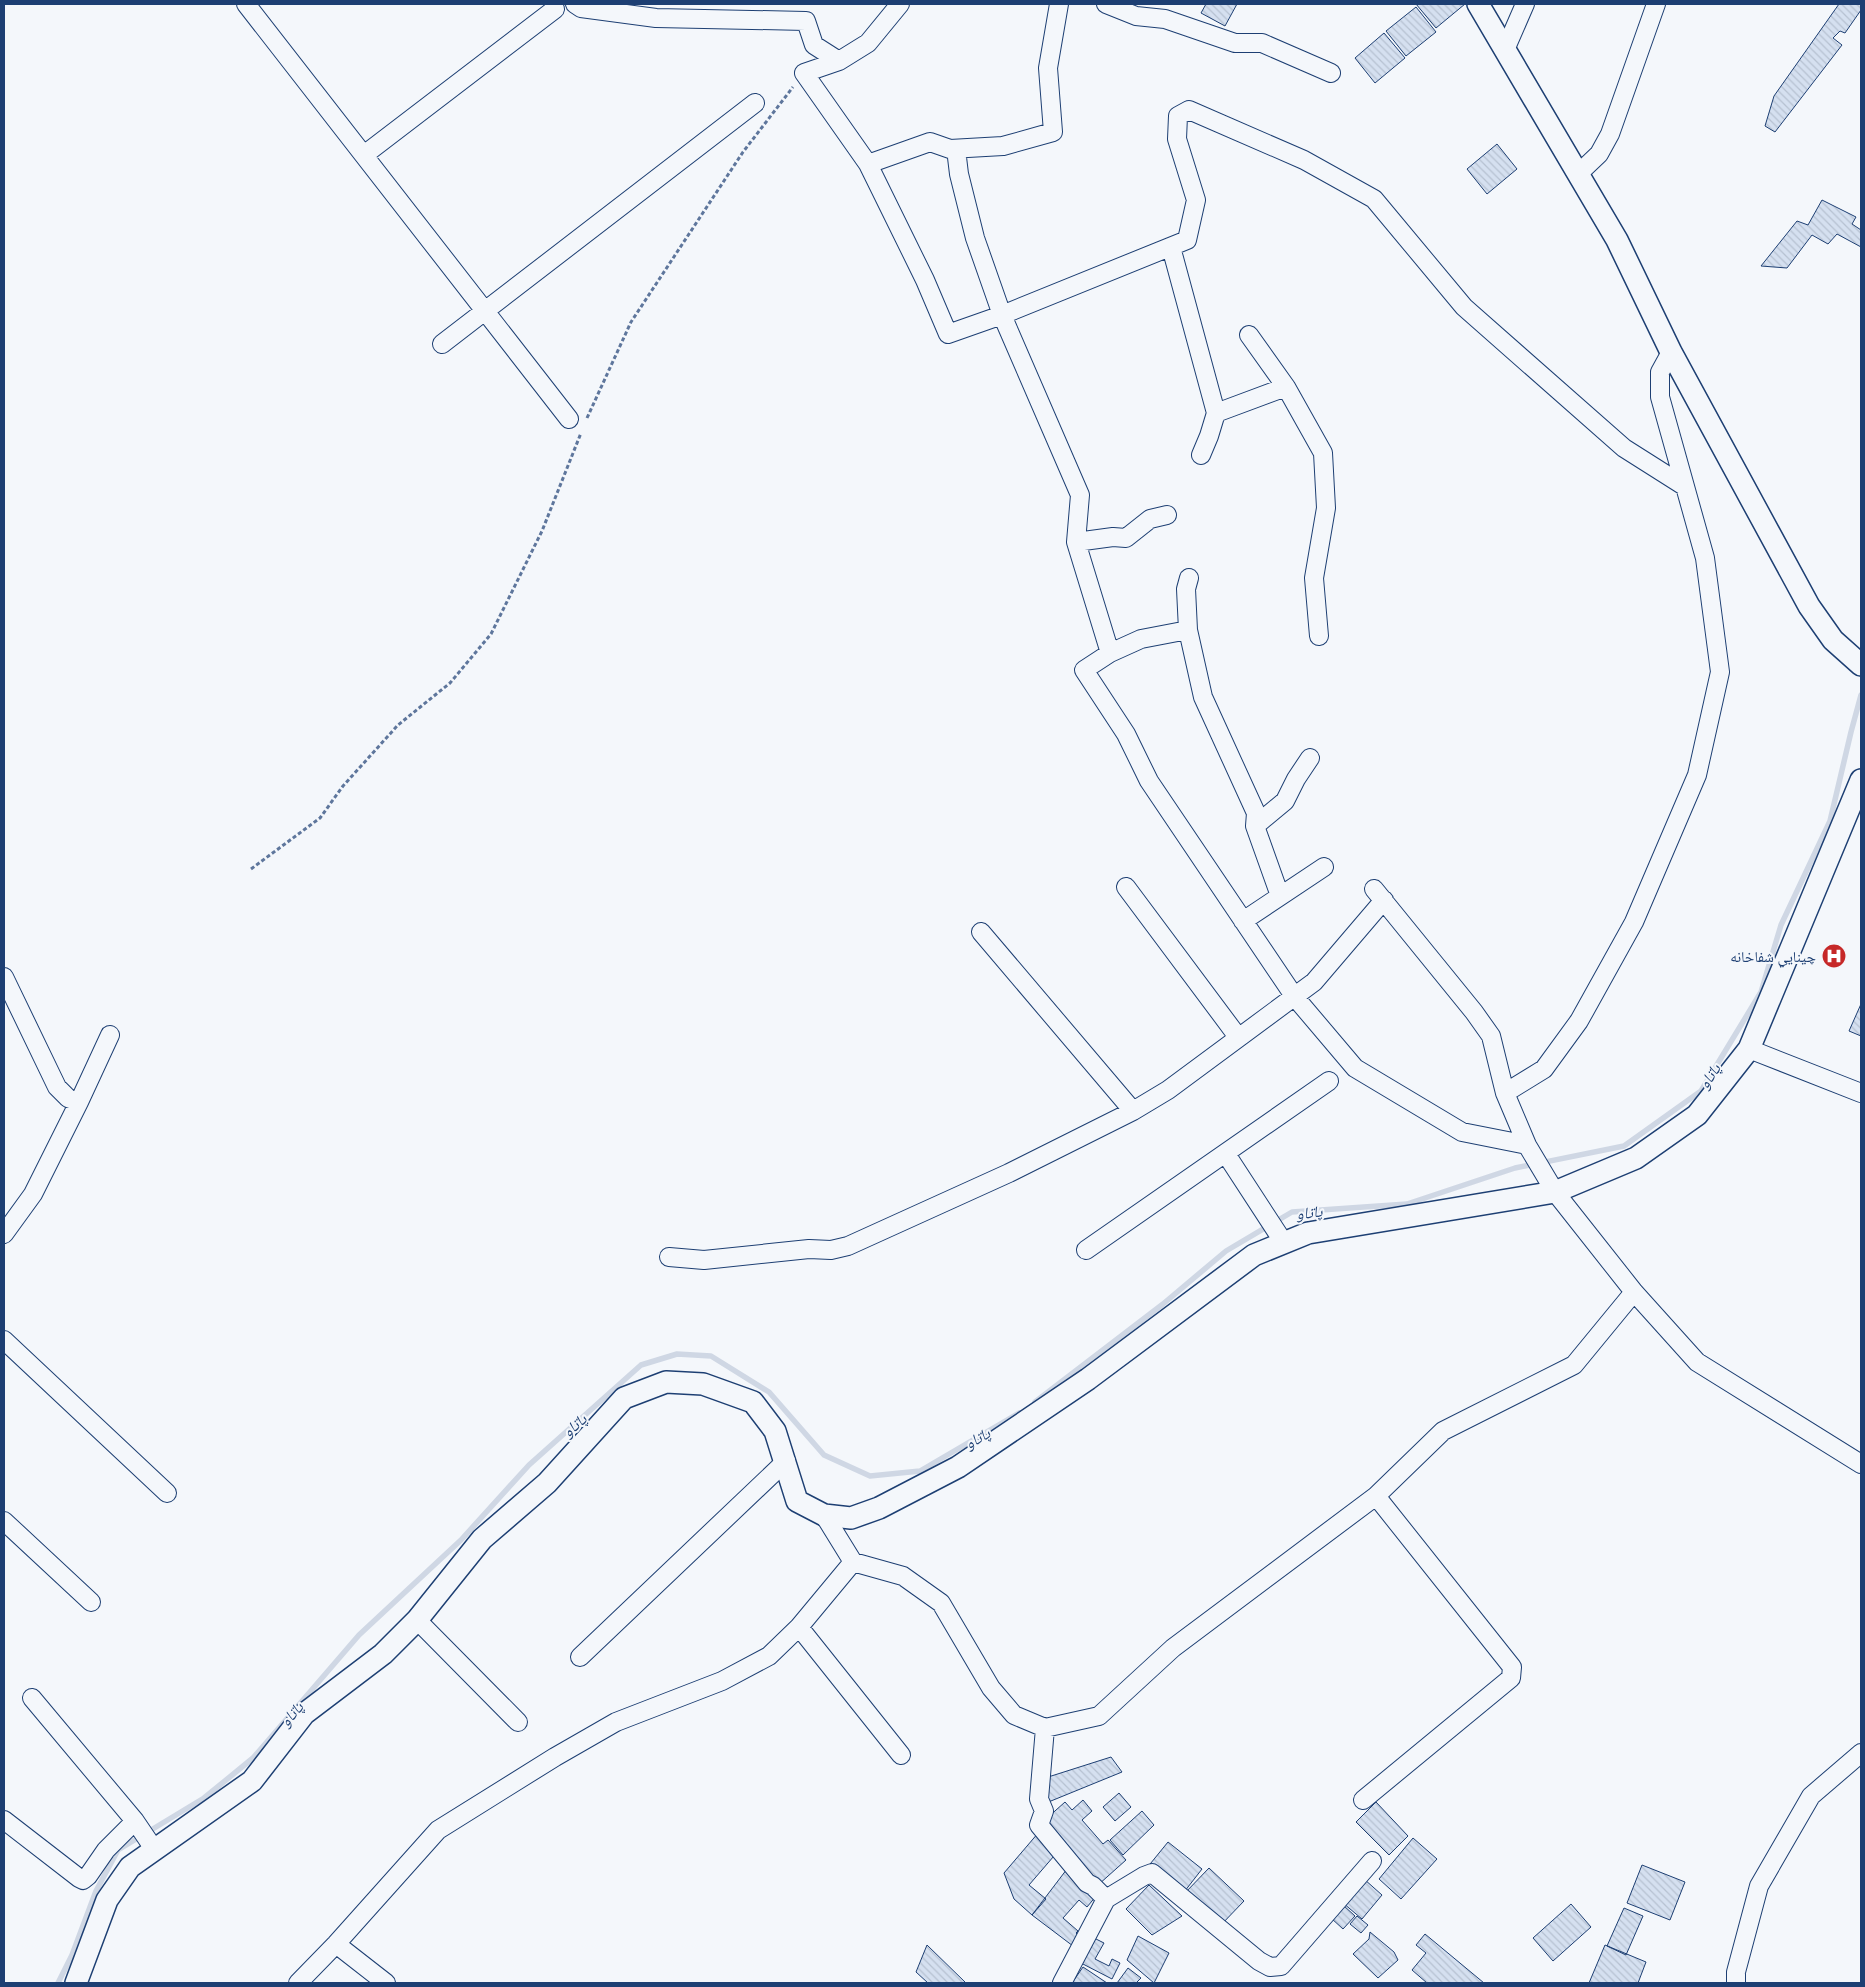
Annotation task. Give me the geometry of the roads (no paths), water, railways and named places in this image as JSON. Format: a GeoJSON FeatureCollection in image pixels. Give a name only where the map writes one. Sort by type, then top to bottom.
{"type":"FeatureCollection","features":[{"type":"Feature","properties":{"kind":"street"},"geometry":{"type":"LineString","coordinates":[[246,4],[576,424]]}},
{"type":"Feature","properties":{"kind":"street"},"geometry":{"type":"LineString","coordinates":[[576,4],[581,8],[656,18],[806,22],[814,45],[839,61]]}},
{"type":"Feature","properties":{"kind":"street"},"geometry":{"type":"LineString","coordinates":[[900,4],[868,43],[839,61],[804,72],[868,164],[925,280],[948,334],[1002,315],[1187,240],[1196,200],[1176,138],[1178,116],[1189,110],[1304,160],[1374,199],[1464,307],[1624,448],[1684,486]]}},
{"type":"Feature","properties":{"kind":"street"},"geometry":{"type":"LineString","coordinates":[[868,164],[930,142],[950,149],[1003,146],[1053,132],[1048,68],[1059,4]]}},
{"type":"Feature","properties":{"kind":"street"},"geometry":{"type":"LineString","coordinates":[[1106,4],[1136,16],[1165,19],[1235,43],[1262,43],[1331,73]]}},
{"type":"Feature","properties":{"kind":"street"},"geometry":{"type":"LineString","coordinates":[[1478,4],[1617,240],[1671,352],[1809,606],[1833,640],[1859,663]]}},
{"type":"Feature","properties":{"kind":"street"},"geometry":{"type":"LineString","coordinates":[[1505,50],[1525,4]]}},
{"type":"Feature","properties":{"kind":"street"},"geometry":{"type":"LineString","coordinates":[[1578,174],[1599,154],[1610,134],[1656,4]]}},
{"type":"Feature","properties":{"kind":"street"},"geometry":{"type":"LineString","coordinates":[[364,154],[555,9]]}},
{"type":"Feature","properties":{"kind":"street"},"geometry":{"type":"LineString","coordinates":[[442,344],[755,103]]}},
{"type":"Feature","properties":{"kind":"street"},"geometry":{"type":"LineString","coordinates":[[956,149],[959,174],[975,238],[1002,315],[1080,495],[1076,542],[1110,653]]}},
{"type":"Feature","properties":{"kind":"street"},"geometry":{"type":"LineString","coordinates":[[1171,247],[1216,413],[1210,436],[1201,455]]}},
{"type":"Feature","properties":{"kind":"street"},"geometry":{"type":"LineString","coordinates":[[1250,335],[1286,387],[1323,453],[1326,508],[1314,578],[1319,636]]}},
{"type":"Feature","properties":{"kind":"street"},"geometry":{"type":"LineString","coordinates":[[1505,1093],[1544,1069],[1579,1020],[1634,922],[1697,775],[1720,672],[1704,558],[1660,397],[1660,372],[1671,352]]}},
{"type":"Feature","properties":{"kind":"street"},"geometry":{"type":"LineString","coordinates":[[1216,413],[1286,387]]}},
{"type":"Feature","properties":{"kind":"street"},"geometry":{"type":"LineString","coordinates":[[1076,542],[1113,537],[1126,538],[1150,520],[1167,515]]}},
{"type":"Feature","properties":{"kind":"street"},"geometry":{"type":"LineString","coordinates":[[1188,578],[1186,589],[1188,630],[1203,698],[1256,813],[1255,826],[1280,896]]}},
{"type":"Feature","properties":{"kind":"street"},"geometry":{"type":"LineString","coordinates":[[1188,630],[1141,639],[1110,653],[1084,670],[1126,734],[1149,781],[1294,996],[1355,1068],[1462,1132],[1527,1146]]}},
{"type":"Feature","properties":{"kind":"street"},"geometry":{"type":"LineString","coordinates":[[1255,826],[1285,801],[1296,779],[1310,758]]}},
{"type":"Feature","properties":{"kind":"street"},"geometry":{"type":"LineString","coordinates":[[76,1983],[107,1900],[130,1867],[252,1780],[304,1714],[383,1654],[417,1620],[482,1539],[547,1483],[624,1398],[666,1382],[703,1384],[753,1402],[775,1431],[786,1461],[796,1501],[824,1515],[851,1518],[879,1508],[958,1467],[1088,1378],[1254,1256],[1308,1233],[1555,1192],[1636,1158],[1696,1115],[1749,1049],[1861,780]]}},
{"type":"Feature","properties":{"kind":"street"},"geometry":{"type":"LineString","coordinates":[[1243,921],[1324,868]]}},
{"type":"Feature","properties":{"kind":"street"},"geometry":{"type":"LineString","coordinates":[[1126,886],[1238,1037]]}},
{"type":"Feature","properties":{"kind":"street"},"geometry":{"type":"LineString","coordinates":[[669,1257],[704,1260],[809,1249],[831,1250],[848,1246],[1008,1173],[1133,1111],[1168,1090],[1314,982],[1379,894],[1474,1012],[1491,1036],[1505,1093],[1527,1146],[1555,1192],[1634,1292],[1697,1362],[1861,1464]]}},
{"type":"Feature","properties":{"kind":"street"},"geometry":{"type":"LineString","coordinates":[[981,932],[1133,1111]]}},
{"type":"Feature","properties":{"kind":"street"},"geometry":{"type":"LineString","coordinates":[[4,977],[57,1087],[68,1098],[79,1102]]}},
{"type":"Feature","properties":{"kind":"street"},"geometry":{"type":"LineString","coordinates":[[5,1230],[33,1194],[110,1035]]}},
{"type":"Feature","properties":{"kind":"street"},"geometry":{"type":"LineString","coordinates":[[1749,1049],[1861,1093]]}},
{"type":"Feature","properties":{"kind":"street"},"geometry":{"type":"LineString","coordinates":[[1086,1250],[1329,1081]]}},
{"type":"Feature","properties":{"kind":"street"},"geometry":{"type":"LineString","coordinates":[[1226,1154],[1284,1243]]}},
{"type":"Feature","properties":{"kind":"street"},"geometry":{"type":"LineString","coordinates":[[824,1515],[852,1562],[903,1576],[941,1603],[990,1688],[1014,1715],[1045,1728],[1099,1716],[1173,1648],[1376,1496],[1443,1431],[1574,1365],[1634,1292]]}},
{"type":"Feature","properties":{"kind":"street"},"geometry":{"type":"LineString","coordinates":[[4,1340],[167,1493]]}},
{"type":"Feature","properties":{"kind":"street"},"geometry":{"type":"LineString","coordinates":[[580,1658],[786,1461]]}},
{"type":"Feature","properties":{"kind":"street"},"geometry":{"type":"LineString","coordinates":[[1363,1800],[1511,1678],[1512,1667],[1376,1496]]}},
{"type":"Feature","properties":{"kind":"street"},"geometry":{"type":"LineString","coordinates":[[4,1521],[92,1602]]}},
{"type":"Feature","properties":{"kind":"street"},"geometry":{"type":"LineString","coordinates":[[298,1983],[336,1944],[438,1830],[555,1756],[616,1722],[722,1681],[769,1656],[799,1627],[852,1562]]}},
{"type":"Feature","properties":{"kind":"street"},"geometry":{"type":"LineString","coordinates":[[417,1620],[518,1722]]}},
{"type":"Feature","properties":{"kind":"street"},"geometry":{"type":"LineString","coordinates":[[799,1627],[901,1755]]}},
{"type":"Feature","properties":{"kind":"street"},"geometry":{"type":"LineString","coordinates":[[32,1698],[135,1821],[154,1849]]}},
{"type":"Feature","properties":{"kind":"street"},"geometry":{"type":"LineString","coordinates":[[1045,1728],[1039,1799],[1044,1811],[1039,1824],[1087,1883],[1093,1886],[1106,1899]]}},
{"type":"Feature","properties":{"kind":"street"},"geometry":{"type":"LineString","coordinates":[[1736,1983],[1736,1972],[1759,1886],[1811,1796],[1861,1753]]}},
{"type":"Feature","properties":{"kind":"street"},"geometry":{"type":"LineString","coordinates":[[4,1820],[83,1880],[88,1876],[106,1850],[135,1821]]}},
{"type":"Feature","properties":{"kind":"street"},"geometry":{"type":"LineString","coordinates":[[1062,1983],[1106,1899],[1144,1876],[1152,1873],[1259,1961],[1270,1967],[1281,1966],[1372,1861]]}},
{"type":"Feature","properties":{"kind":"street"},"geometry":{"type":"LineString","coordinates":[[336,1944],[377,1981]]}},
{"type":"Feature","properties":{"kind":"waterway","name":"پاتاو"},"geometry":{"type":"LineString","coordinates":[[1035,1402],[1163,1304],[1226,1251],[1292,1212],[1407,1204],[1515,1168],[1624,1146],[1701,1091],[1761,992],[1781,925],[1830,821],[1861,695]]}},
{"type":"Feature","properties":{"kind":"waterway","name":"پاتاو"},"geometry":{"type":"LineString","coordinates":[[58,1983],[72,1955],[96,1891],[118,1850],[204,1798],[253,1758],[359,1635],[461,1540],[529,1465],[641,1365],[677,1354],[711,1356],[769,1392],[824,1455],[870,1476],[920,1471],[1019,1413]]}},
{"type":"Feature","properties":{"kind":"place","name":"چينايي شفاخانه"},"geometry":{"type":"Point","coordinates":[1834,956]}}]}
